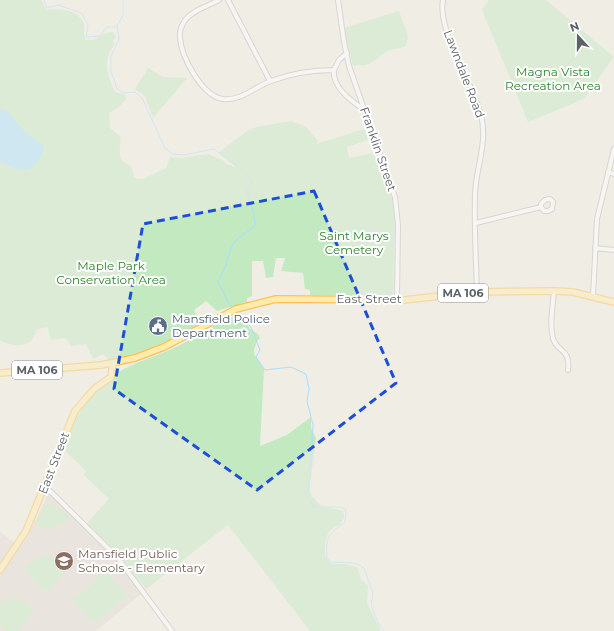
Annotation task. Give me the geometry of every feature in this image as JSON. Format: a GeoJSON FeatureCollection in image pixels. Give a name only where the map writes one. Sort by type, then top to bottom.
{"type":"FeatureCollection","features":[{"type":"Feature","properties":{"kind":"main road","name":"East Street"},"geometry":{"type":"LineString","coordinates":[[0,570],[26,531],[76,411],[94,388],[110,377],[113,363],[135,358],[170,344],[233,310],[259,302],[283,298],[397,300],[477,292],[573,292],[614,302]]}},
{"type":"Feature","properties":{"kind":"main road","name":"MA 106"},"geometry":{"type":"LineString","coordinates":[[0,373],[113,363]]}},
{"type":"Feature","properties":{"kind":"street"},"geometry":{"type":"LineString","coordinates":[[219,0],[192,13],[186,19],[180,33],[185,54],[201,86],[215,97],[232,99],[247,94],[270,81],[324,70],[334,70]]}},
{"type":"Feature","properties":{"kind":"street"},"geometry":{"type":"LineString","coordinates":[[228,0],[270,81]]}},
{"type":"Feature","properties":{"kind":"street","name":"Franklin Street"},"geometry":{"type":"LineString","coordinates":[[338,0],[347,53],[365,110],[391,182],[396,206],[398,225],[397,300]]}},
{"type":"Feature","properties":{"kind":"street","name":"Lawndale Road"},"geometry":{"type":"LineString","coordinates":[[443,0],[443,17],[478,107],[483,124],[483,149],[475,193],[477,292]]}},
{"type":"Feature","properties":{"kind":"street"},"geometry":{"type":"LineString","coordinates":[[347,53],[339,60],[334,70],[334,77],[339,86],[350,98],[365,110]]}},
{"type":"Feature","properties":{"kind":"street"},"geometry":{"type":"LineString","coordinates":[[593,296],[597,219],[614,149]]}},
{"type":"Feature","properties":{"kind":"street"},"geometry":{"type":"LineString","coordinates":[[608,172],[614,174]]}},
{"type":"Feature","properties":{"kind":"street"},"geometry":{"type":"LineString","coordinates":[[476,223],[541,207]]}},
{"type":"Feature","properties":{"kind":"street"},"geometry":{"type":"LineString","coordinates":[[595,248],[614,250]]}},
{"type":"Feature","properties":{"kind":"street"},"geometry":{"type":"LineString","coordinates":[[554,291],[553,340],[566,354],[569,364],[568,370]]}},
{"type":"Feature","properties":{"kind":"street"},"geometry":{"type":"LineString","coordinates":[[45,486],[117,557],[141,588],[170,630]]}},
{"type":"Feature","properties":{"kind":"highlighted area"},"geometry":{"type":"Polygon","coordinates":[[[314,191],[396,383],[257,490],[114,389],[143,224],[314,191]]]}},
{"type":"Feature","properties":{"kind":"shaded area","name":"Mansfield Public Schools - Elementary"},"geometry":{"type":"Polygon","coordinates":[[[48,494],[52,496],[98,540],[130,575],[142,593],[96,631],[0,631],[0,575],[27,538],[48,494]]]}},
{"type":"Feature","properties":{"kind":"shaded area"},"geometry":{"type":"Polygon","coordinates":[[[0,532],[15,543],[0,564],[0,532]]]}},
{"type":"Feature","properties":{"kind":"green space"},"geometry":{"type":"Polygon","coordinates":[[[0,0],[41,0],[47,10],[63,10],[72,12],[81,18],[84,23],[84,36],[86,40],[93,40],[109,32],[113,32],[116,37],[113,40],[114,46],[108,57],[108,74],[115,92],[125,95],[126,99],[119,107],[109,113],[110,128],[121,137],[121,158],[126,164],[131,166],[134,177],[137,179],[143,179],[166,168],[170,157],[181,158],[208,154],[224,161],[226,164],[236,167],[218,153],[247,131],[256,127],[291,121],[306,127],[318,141],[316,144],[364,129],[368,140],[347,147],[349,158],[374,153],[389,194],[391,194],[395,212],[393,294],[388,296],[310,295],[310,290],[305,289],[303,273],[281,271],[285,258],[276,258],[273,277],[266,278],[263,261],[252,261],[252,296],[247,298],[247,302],[217,311],[206,301],[194,310],[201,324],[168,341],[134,354],[109,360],[103,354],[93,359],[86,344],[71,346],[66,338],[51,340],[48,328],[46,327],[36,330],[33,338],[23,345],[8,344],[0,341],[0,0]]]}},
{"type":"Feature","properties":{"kind":"green space","name":"Magna Vista Recreation Area"},"geometry":{"type":"Polygon","coordinates":[[[489,0],[546,0],[614,57],[584,99],[528,122],[482,10],[489,0]]]}},
{"type":"Feature","properties":{"kind":"green space"},"geometry":{"type":"Polygon","coordinates":[[[399,11],[408,36],[406,46],[387,51],[369,64],[353,66],[344,28],[399,11]]]}},
{"type":"Feature","properties":{"kind":"green space"},"geometry":{"type":"Polygon","coordinates":[[[148,68],[163,77],[187,78],[153,118],[145,96],[135,89],[148,68]]]}},
{"type":"Feature","properties":{"kind":"green space"},"geometry":{"type":"Polygon","coordinates":[[[237,315],[246,319],[249,328],[258,334],[260,338],[257,341],[254,354],[264,369],[260,446],[287,435],[311,417],[311,428],[316,438],[310,484],[311,495],[321,506],[345,511],[343,512],[344,517],[340,525],[331,529],[327,536],[325,556],[332,564],[345,564],[357,567],[361,579],[368,586],[367,603],[381,631],[310,631],[228,525],[146,589],[116,551],[87,523],[109,499],[84,475],[86,471],[63,449],[73,425],[86,403],[103,384],[124,369],[172,349],[237,315]]]}},
{"type":"Feature","properties":{"kind":"green space"},"geometry":{"type":"Polygon","coordinates":[[[47,503],[69,515],[70,519],[50,529],[39,527],[36,521],[47,503]]]}},
{"type":"Feature","properties":{"kind":"green space"},"geometry":{"type":"Polygon","coordinates":[[[43,556],[59,557],[70,566],[50,590],[45,592],[23,569],[43,556]]]}},
{"type":"Feature","properties":{"kind":"green space"},"geometry":{"type":"Polygon","coordinates":[[[106,571],[128,596],[98,621],[91,621],[73,601],[106,571]]]}},
{"type":"Feature","properties":{"kind":"green space"},"geometry":{"type":"Polygon","coordinates":[[[8,599],[24,601],[35,610],[17,631],[6,631],[0,625],[0,604],[8,599]]]}},
{"type":"Feature","properties":{"kind":"water"},"geometry":{"type":"Polygon","coordinates":[[[0,109],[7,111],[26,133],[44,146],[43,152],[34,166],[25,170],[20,170],[0,161],[0,109]]]}},
{"type":"Feature","properties":{"kind":"waterway"},"geometry":{"type":"LineString","coordinates":[[44,0],[47,8],[58,5],[82,13],[88,26],[86,37],[100,36],[107,27],[116,27]]}},
{"type":"Feature","properties":{"kind":"waterway"},"geometry":{"type":"LineString","coordinates":[[117,26],[123,15],[123,0]]}},
{"type":"Feature","properties":{"kind":"waterway"},"geometry":{"type":"LineString","coordinates":[[117,26],[119,39],[111,56],[111,71],[117,89],[124,93],[135,92],[142,98],[165,148],[172,154],[184,155],[214,149],[237,166],[252,181],[247,192],[253,210],[255,226],[237,239],[231,248],[225,268],[218,282],[232,309]]}},
{"type":"Feature","properties":{"kind":"waterway"},"geometry":{"type":"LineString","coordinates":[[235,312],[251,327],[260,350],[256,357],[265,370],[291,367],[306,374],[309,389],[307,401],[313,425],[309,487],[306,494],[314,507],[341,507],[346,510],[345,522],[334,530],[329,537],[327,545],[327,558],[331,562],[355,563],[364,568],[373,594],[371,605],[380,627],[384,631]]}},
{"type":"Feature","properties":{"kind":"place","name":"Mansfield Police Department"},"geometry":{"type":"Point","coordinates":[158,326]}},
{"type":"Feature","properties":{"kind":"place","name":"Mansfield Public Schools - Elementary"},"geometry":{"type":"Point","coordinates":[64,561]}},
{"type":"Feature","properties":{"kind":"park label","name":"Saint Marys Cemetery"},"geometry":{"type":"Point","coordinates":[354,243]}},
{"type":"Feature","properties":{"kind":"park label","name":"Maple Park Conservation Area"},"geometry":{"type":"Point","coordinates":[111,273]}}]}
